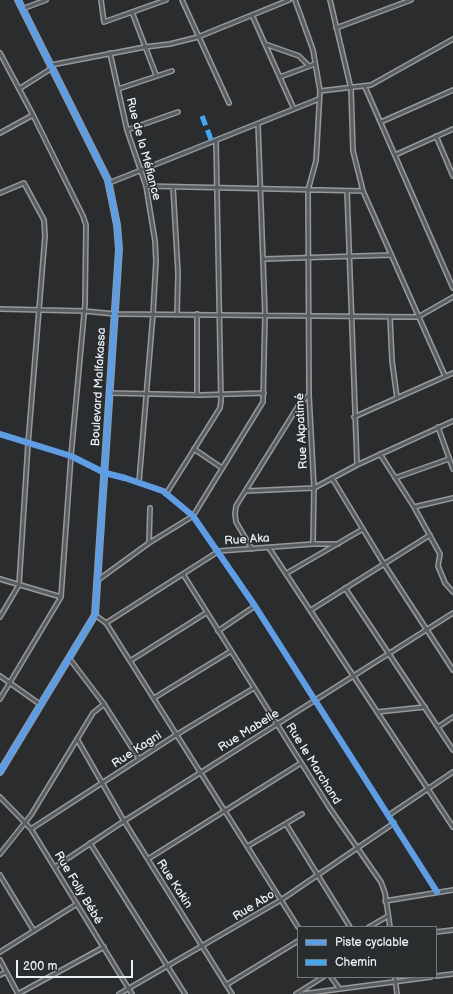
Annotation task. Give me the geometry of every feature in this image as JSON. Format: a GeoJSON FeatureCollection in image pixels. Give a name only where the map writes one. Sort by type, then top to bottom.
{"type":"FeatureCollection","features":[{"type":"Feature","properties":{"kind":"street","name":"Boulevard Malfakassa"},"geometry":{"type":"LineString","coordinates":[[0,772],[95,614],[119,249],[117,225],[109,183],[18,0]]}},
{"type":"Feature","properties":{"kind":"street"},"geometry":{"type":"LineString","coordinates":[[22,9],[46,0]]}},
{"type":"Feature","properties":{"kind":"street"},"geometry":{"type":"LineString","coordinates":[[101,0],[104,22],[166,0]]}},
{"type":"Feature","properties":{"kind":"street"},"geometry":{"type":"LineString","coordinates":[[182,0],[229,103]]}},
{"type":"Feature","properties":{"kind":"street"},"geometry":{"type":"LineString","coordinates":[[19,89],[52,67],[145,47],[170,44],[198,37],[289,0]]}},
{"type":"Feature","properties":{"kind":"street","name":"Rue Akpatimé"},"geometry":{"type":"LineString","coordinates":[[294,0],[313,50],[320,91],[316,161],[308,190],[309,395],[314,488],[313,544]]}},
{"type":"Feature","properties":{"kind":"street"},"geometry":{"type":"LineString","coordinates":[[330,0],[351,89],[353,151],[363,191],[445,376]]}},
{"type":"Feature","properties":{"kind":"street"},"geometry":{"type":"LineString","coordinates":[[336,28],[412,0]]}},
{"type":"Feature","properties":{"kind":"street"},"geometry":{"type":"LineString","coordinates":[[132,12],[156,75]]}},
{"type":"Feature","properties":{"kind":"street"},"geometry":{"type":"LineString","coordinates":[[252,15],[294,110]]}},
{"type":"Feature","properties":{"kind":"street"},"geometry":{"type":"LineString","coordinates":[[320,91],[365,87],[382,80],[391,73],[453,39]]}},
{"type":"Feature","properties":{"kind":"street"},"geometry":{"type":"LineString","coordinates":[[265,44],[299,56],[309,66]]}},
{"type":"Feature","properties":{"kind":"street"},"geometry":{"type":"LineString","coordinates":[[0,52],[33,114],[86,225],[84,310],[71,456],[61,597],[0,699]]}},
{"type":"Feature","properties":{"kind":"street","name":"Rue de la Méfiance"},"geometry":{"type":"LineString","coordinates":[[110,54],[127,130],[146,186],[155,241],[156,262],[153,314],[139,482]]}},
{"type":"Feature","properties":{"kind":"street"},"geometry":{"type":"LineString","coordinates":[[280,77],[315,64]]}},
{"type":"Feature","properties":{"kind":"street"},"geometry":{"type":"LineString","coordinates":[[118,89],[156,75],[172,71]]}},
{"type":"Feature","properties":{"kind":"street"},"geometry":{"type":"LineString","coordinates":[[365,87],[453,288]]}},
{"type":"Feature","properties":{"kind":"street"},"geometry":{"type":"LineString","coordinates":[[381,122],[453,90]]}},
{"type":"Feature","properties":{"kind":"street"},"geometry":{"type":"LineString","coordinates":[[109,183],[319,99]]}},
{"type":"Feature","properties":{"kind":"street"},"geometry":{"type":"LineString","coordinates":[[127,130],[178,112]]}},
{"type":"Feature","properties":{"kind":"street"},"geometry":{"type":"LineString","coordinates":[[0,133],[33,114]]}},
{"type":"Feature","properties":{"kind":"street"},"geometry":{"type":"LineString","coordinates":[[98,580],[149,543],[193,516],[263,403],[265,315],[264,259],[258,124]]}},
{"type":"Feature","properties":{"kind":"street"},"geometry":{"type":"LineString","coordinates":[[395,155],[453,129]]}},
{"type":"Feature","properties":{"kind":"street"},"geometry":{"type":"LineString","coordinates":[[436,136],[453,176]]}},
{"type":"Feature","properties":{"kind":"street"},"geometry":{"type":"LineString","coordinates":[[166,494],[220,408],[220,314],[216,141]]}},
{"type":"Feature","properties":{"kind":"street"},"geometry":{"type":"LineString","coordinates":[[0,193],[24,183],[44,220],[45,236],[28,444],[19,586],[0,617]]}},
{"type":"Feature","properties":{"kind":"street"},"geometry":{"type":"LineString","coordinates":[[146,186],[363,191]]}},
{"type":"Feature","properties":{"kind":"street"},"geometry":{"type":"LineString","coordinates":[[173,187],[178,273],[177,314]]}},
{"type":"Feature","properties":{"kind":"street"},"geometry":{"type":"LineString","coordinates":[[347,191],[354,417],[357,465]]}},
{"type":"Feature","properties":{"kind":"street"},"geometry":{"type":"LineString","coordinates":[[264,259],[391,255]]}},
{"type":"Feature","properties":{"kind":"street"},"geometry":{"type":"LineString","coordinates":[[0,309],[84,310],[115,314],[418,317],[453,297]]}},
{"type":"Feature","properties":{"kind":"street"},"geometry":{"type":"LineString","coordinates":[[196,395],[197,314]]}},
{"type":"Feature","properties":{"kind":"street"},"geometry":{"type":"LineString","coordinates":[[390,317],[392,361],[397,398]]}},
{"type":"Feature","properties":{"kind":"street"},"geometry":{"type":"LineString","coordinates":[[354,417],[453,372]]}},
{"type":"Feature","properties":{"kind":"street"},"geometry":{"type":"LineString","coordinates":[[110,392],[196,395],[264,393]]}},
{"type":"Feature","properties":{"kind":"street"},"geometry":{"type":"LineString","coordinates":[[252,549],[236,522],[236,506],[300,402],[309,395]]}},
{"type":"Feature","properties":{"kind":"street"},"geometry":{"type":"LineString","coordinates":[[246,491],[314,488],[357,465],[453,421]]}},
{"type":"Feature","properties":{"kind":"street"},"geometry":{"type":"LineString","coordinates":[[438,427],[453,469]]}},
{"type":"Feature","properties":{"kind":"street"},"geometry":{"type":"LineString","coordinates":[[0,434],[28,444],[71,456],[105,473],[139,482],[166,494],[193,516],[219,551],[255,606],[389,814],[437,892]]}},
{"type":"Feature","properties":{"kind":"street"},"geometry":{"type":"LineString","coordinates":[[194,449],[222,468]]}},
{"type":"Feature","properties":{"kind":"street"},"geometry":{"type":"LineString","coordinates":[[380,454],[430,535],[440,554],[438,566],[445,583],[452,590]]}},
{"type":"Feature","properties":{"kind":"street"},"geometry":{"type":"LineString","coordinates":[[395,478],[449,459]]}},
{"type":"Feature","properties":{"kind":"street"},"geometry":{"type":"LineString","coordinates":[[332,478],[384,564],[453,670]]}},
{"type":"Feature","properties":{"kind":"street"},"geometry":{"type":"LineString","coordinates":[[414,507],[453,498]]}},
{"type":"Feature","properties":{"kind":"street"},"geometry":{"type":"LineString","coordinates":[[149,543],[150,508]]}},
{"type":"Feature","properties":{"kind":"street"},"geometry":{"type":"LineString","coordinates":[[287,573],[363,529]]}},
{"type":"Feature","properties":{"kind":"street"},"geometry":{"type":"LineString","coordinates":[[310,610],[430,535]]}},
{"type":"Feature","properties":{"kind":"street","name":"Rue Aka"},"geometry":{"type":"LineString","coordinates":[[106,623],[219,551],[313,544],[338,544]]}},
{"type":"Feature","properties":{"kind":"street"},"geometry":{"type":"LineString","coordinates":[[269,548],[287,573],[453,827]]}},
{"type":"Feature","properties":{"kind":"street","name":"Rue le Marchand"},"geometry":{"type":"LineString","coordinates":[[183,574],[301,763],[357,849],[381,882],[384,889],[390,926]]}},
{"type":"Feature","properties":{"kind":"street"},"geometry":{"type":"LineString","coordinates":[[0,579],[19,586],[61,597]]}},
{"type":"Feature","properties":{"kind":"street"},"geometry":{"type":"LineString","coordinates":[[345,588],[453,750]]}},
{"type":"Feature","properties":{"kind":"street"},"geometry":{"type":"LineString","coordinates":[[218,631],[255,606]]}},
{"type":"Feature","properties":{"kind":"street"},"geometry":{"type":"LineString","coordinates":[[130,661],[206,613]]}},
{"type":"Feature","properties":{"kind":"street","name":"Rue Mabelle"},"geometry":{"type":"LineString","coordinates":[[55,867],[124,821],[453,613]]}},
{"type":"Feature","properties":{"kind":"street"},"geometry":{"type":"LineString","coordinates":[[95,614],[106,623],[226,810],[297,926]]}},
{"type":"Feature","properties":{"kind":"street"},"geometry":{"type":"LineString","coordinates":[[154,698],[231,651]]}},
{"type":"Feature","properties":{"kind":"street"},"geometry":{"type":"LineString","coordinates":[[69,658],[104,704],[139,759]]}},
{"type":"Feature","properties":{"kind":"street"},"geometry":{"type":"LineString","coordinates":[[0,676],[41,705]]}},
{"type":"Feature","properties":{"kind":"street","name":"Rue Kagni"},"geometry":{"type":"LineString","coordinates":[[31,829],[102,784],[176,734],[254,688]]}},
{"type":"Feature","properties":{"kind":"street"},"geometry":{"type":"LineString","coordinates":[[0,854],[25,822],[94,713],[104,704]]}},
{"type":"Feature","properties":{"kind":"street"},"geometry":{"type":"LineString","coordinates":[[377,712],[425,707]]}},
{"type":"Feature","properties":{"kind":"street"},"geometry":{"type":"LineString","coordinates":[[438,727],[453,717]]}},
{"type":"Feature","properties":{"kind":"street","name":"Rue Kakin"},"geometry":{"type":"LineString","coordinates":[[77,739],[124,821],[232,994]]}},
{"type":"Feature","properties":{"kind":"street"},"geometry":{"type":"LineString","coordinates":[[148,859],[301,763]]}},
{"type":"Feature","properties":{"kind":"street"},"geometry":{"type":"LineString","coordinates":[[389,814],[453,772]]}},
{"type":"Feature","properties":{"kind":"street","name":"Rue Folly Bébé"},"geometry":{"type":"LineString","coordinates":[[0,797],[31,829],[132,994]]}},
{"type":"Feature","properties":{"kind":"street"},"geometry":{"type":"LineString","coordinates":[[248,846],[302,814]]}},
{"type":"Feature","properties":{"kind":"street","name":"Rue Abo"},"geometry":{"type":"LineString","coordinates":[[119,994],[281,900],[394,823]]}},
{"type":"Feature","properties":{"kind":"street"},"geometry":{"type":"LineString","coordinates":[[286,824],[349,926]]}},
{"type":"Feature","properties":{"kind":"street"},"geometry":{"type":"LineString","coordinates":[[90,843],[185,994]]}},
{"type":"Feature","properties":{"kind":"street"},"geometry":{"type":"LineString","coordinates":[[0,875],[34,931]]}},
{"type":"Feature","properties":{"kind":"street"},"geometry":{"type":"LineString","coordinates":[[386,901],[453,890]]}},
{"type":"Feature","properties":{"kind":"street"},"geometry":{"type":"LineString","coordinates":[[0,952],[77,904]]}},
{"type":"Feature","properties":{"kind":"street"},"geometry":{"type":"LineString","coordinates":[[371,926],[388,916]]}},
{"type":"Feature","properties":{"kind":"street"},"geometry":{"type":"LineString","coordinates":[[437,932],[453,930]]}},
{"type":"Feature","properties":{"kind":"street"},"geometry":{"type":"LineString","coordinates":[[226,985],[297,942]]}},
{"type":"Feature","properties":{"kind":"street"},"geometry":{"type":"LineString","coordinates":[[0,960],[18,994],[104,947]]}},
{"type":"Feature","properties":{"kind":"street"},"geometry":{"type":"LineString","coordinates":[[0,975],[6,972]]}},
{"type":"Feature","properties":{"kind":"street"},"geometry":{"type":"LineString","coordinates":[[437,976],[453,974]]}},
{"type":"Feature","properties":{"kind":"street"},"geometry":{"type":"LineString","coordinates":[[296,994],[320,978]]}},
{"type":"Feature","properties":{"kind":"street"},"geometry":{"type":"LineString","coordinates":[[332,978],[338,988]]}},
{"type":"Feature","properties":{"kind":"street"},"geometry":{"type":"LineString","coordinates":[[302,994],[396,979],[414,978]]}},
{"type":"Feature","properties":{"kind":"street"},"geometry":{"type":"LineString","coordinates":[[396,979],[397,994]]}},
{"type":"Feature","properties":{"kind":"marked path"},"geometry":{"type":"LineString","coordinates":[[202,116],[212,142]]}},
{"type":"Feature","properties":{"kind":"cycle path"},"geometry":{"type":"LineString","coordinates":[[0,772],[95,615],[119,249],[117,225],[108,180],[18,0]]}},
{"type":"Feature","properties":{"kind":"cycle path"},"geometry":{"type":"LineString","coordinates":[[0,434],[71,456],[105,473],[163,491],[193,516],[255,606],[437,892]]}}]}
